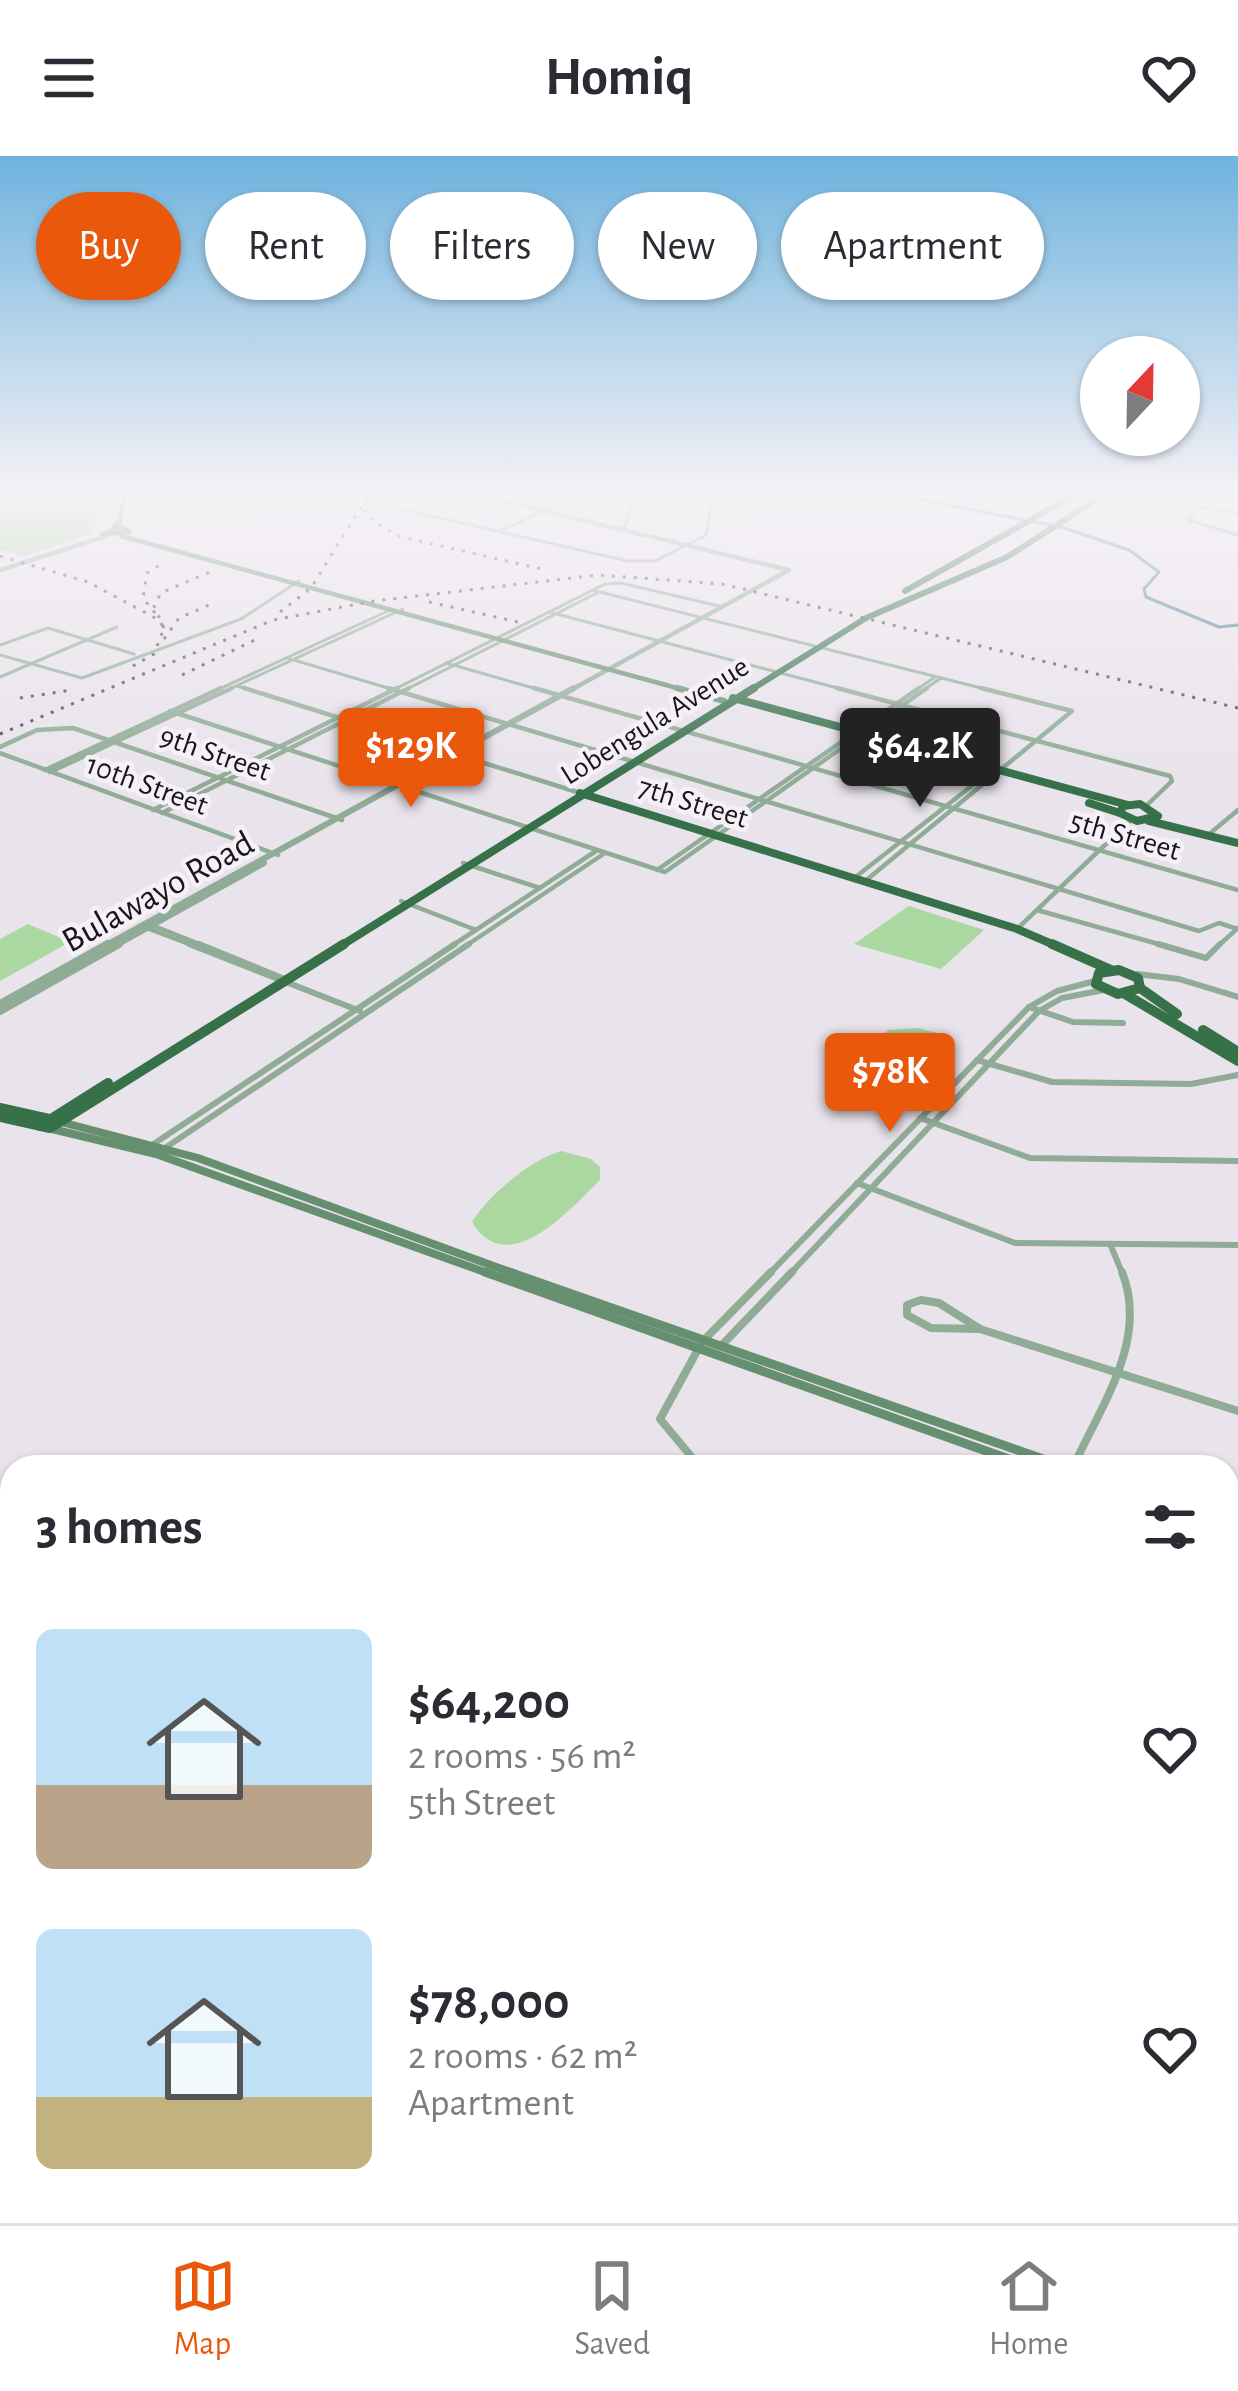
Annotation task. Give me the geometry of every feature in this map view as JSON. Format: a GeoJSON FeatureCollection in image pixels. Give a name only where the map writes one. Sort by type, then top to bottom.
{"type":"FeatureCollection","features":[{"type":"Feature","properties":{"kind":"highway","name":"Lobengula Avenue"},"geometry":{"type":"LineString","coordinates":[[50,1124],[920,585]]}},
{"type":"Feature","properties":{"kind":"highway","name":"Lobengula Avenue"},"geometry":{"type":"LineString","coordinates":[[817,646],[894,603],[937,585]]}},
{"type":"Feature","properties":{"kind":"highway"},"geometry":{"type":"LineString","coordinates":[[730,700],[1090,799],[1146,806],[1153,818]]}},
{"type":"Feature","properties":{"kind":"highway","name":"7th Street"},"geometry":{"type":"LineString","coordinates":[[579,793],[1016,930],[1138,982]]}},
{"type":"Feature","properties":{"kind":"highway"},"geometry":{"type":"LineString","coordinates":[[1090,799],[1131,820],[1153,818],[1238,843]]}},
{"type":"Feature","properties":{"kind":"highway"},"geometry":{"type":"LineString","coordinates":[[1120,813],[1128,805]]}},
{"type":"Feature","properties":{"kind":"highway","name":"7th Street"},"geometry":{"type":"LineString","coordinates":[[1016,930],[1082,964],[1104,990]]}},
{"type":"Feature","properties":{"kind":"highway"},"geometry":{"type":"LineString","coordinates":[[1095,978],[1111,970]]}},
{"type":"Feature","properties":{"kind":"highway"},"geometry":{"type":"LineString","coordinates":[[1125,994],[1138,982],[1237,1057]]}},
{"type":"Feature","properties":{"kind":"highway"},"geometry":{"type":"LineString","coordinates":[[1104,990],[1125,994],[1237,1057]]}},
{"type":"Feature","properties":{"kind":"highway"},"geometry":{"type":"LineString","coordinates":[[0,1112],[50,1124]]}},
{"type":"Feature","properties":{"kind":"main road"},"geometry":{"type":"LineString","coordinates":[[311,585],[730,700]]}},
{"type":"Feature","properties":{"kind":"main road"},"geometry":{"type":"LineString","coordinates":[[50,1124],[155,1149],[998,1455]]}},
{"type":"Feature","properties":{"kind":"main road"},"geometry":{"type":"LineString","coordinates":[[50,1124],[143,1150],[166,1147],[701,1347],[719,1348],[1035,1455]]}},
{"type":"Feature","properties":{"kind":"street"},"geometry":{"type":"LineString","coordinates":[[0,655],[82,679],[241,619],[293,585]]}},
{"type":"Feature","properties":{"kind":"street"},"geometry":{"type":"LineString","coordinates":[[162,813],[338,717],[606,585]]}},
{"type":"Feature","properties":{"kind":"street"},"geometry":{"type":"LineString","coordinates":[[622,585],[723,607]]}},
{"type":"Feature","properties":{"kind":"street","name":"Bulawayo Road"},"geometry":{"type":"LineString","coordinates":[[0,1008],[759,585]]}},
{"type":"Feature","properties":{"kind":"street"},"geometry":{"type":"LineString","coordinates":[[596,591],[1072,711],[944,807],[858,880]]}},
{"type":"Feature","properties":{"kind":"street"},"geometry":{"type":"LineString","coordinates":[[113,741],[397,609]]}},
{"type":"Feature","properties":{"kind":"street"},"geometry":{"type":"LineString","coordinates":[[552,612],[1167,774],[1172,781],[1146,806]]}},
{"type":"Feature","properties":{"kind":"street"},"geometry":{"type":"LineString","coordinates":[[0,677],[117,627]]}},
{"type":"Feature","properties":{"kind":"street"},"geometry":{"type":"LineString","coordinates":[[0,645],[48,628],[137,655]]}},
{"type":"Feature","properties":{"kind":"street"},"geometry":{"type":"LineString","coordinates":[[290,660],[1202,932],[1219,923],[1238,928]]}},
{"type":"Feature","properties":{"kind":"street","name":"5th Street"},"geometry":{"type":"LineString","coordinates":[[450,664],[1238,890]]}},
{"type":"Feature","properties":{"kind":"street"},"geometry":{"type":"LineString","coordinates":[[170,711],[665,872],[805,766],[938,678]]}},
{"type":"Feature","properties":{"kind":"street"},"geometry":{"type":"LineString","coordinates":[[48,771],[235,685]]}},
{"type":"Feature","properties":{"kind":"street","name":"7th Street"},"geometry":{"type":"LineString","coordinates":[[235,685],[579,793]]}},
{"type":"Feature","properties":{"kind":"street"},"geometry":{"type":"LineString","coordinates":[[153,810],[396,691]]}},
{"type":"Feature","properties":{"kind":"street","name":"9th Street"},"geometry":{"type":"LineString","coordinates":[[1,752],[38,730],[73,728],[339,819]]}},
{"type":"Feature","properties":{"kind":"street"},"geometry":{"type":"LineString","coordinates":[[657,870],[766,802],[856,735]]}},
{"type":"Feature","properties":{"kind":"street","name":"10th Street"},"geometry":{"type":"LineString","coordinates":[[1,752],[275,854]]}},
{"type":"Feature","properties":{"kind":"street"},"geometry":{"type":"LineString","coordinates":[[858,880],[909,845],[996,771]]}},
{"type":"Feature","properties":{"kind":"street"},"geometry":{"type":"LineString","coordinates":[[1208,835],[1238,810]]}},
{"type":"Feature","properties":{"kind":"street"},"geometry":{"type":"LineString","coordinates":[[1016,930],[1131,820]]}},
{"type":"Feature","properties":{"kind":"street"},"geometry":{"type":"LineString","coordinates":[[155,1149],[213,1105],[601,852]]}},
{"type":"Feature","properties":{"kind":"street"},"geometry":{"type":"LineString","coordinates":[[466,864],[544,890]]}},
{"type":"Feature","properties":{"kind":"street"},"geometry":{"type":"LineString","coordinates":[[404,903],[482,932]]}},
{"type":"Feature","properties":{"kind":"street"},"geometry":{"type":"LineString","coordinates":[[1037,910],[1202,958],[1238,928]]}},
{"type":"Feature","properties":{"kind":"street"},"geometry":{"type":"LineString","coordinates":[[147,926],[362,1012]]}},
{"type":"Feature","properties":{"kind":"street"},"geometry":{"type":"LineString","coordinates":[[1138,982],[1158,977],[1236,999]]}},
{"type":"Feature","properties":{"kind":"street"},"geometry":{"type":"LineString","coordinates":[[690,1455],[659,1419],[701,1347],[1029,1007],[1095,978]]}},
{"type":"Feature","properties":{"kind":"street"},"geometry":{"type":"LineString","coordinates":[[719,1348],[1040,1011],[1062,998],[1104,990]]}},
{"type":"Feature","properties":{"kind":"street"},"geometry":{"type":"LineString","coordinates":[[1029,1007],[1081,1023],[1123,1023]]}},
{"type":"Feature","properties":{"kind":"street"},"geometry":{"type":"LineString","coordinates":[[166,1147],[362,1012]]}},
{"type":"Feature","properties":{"kind":"street"},"geometry":{"type":"LineString","coordinates":[[977,1060],[1052,1082],[1191,1084],[1236,1075],[1227,1063],[1237,1057]]}},
{"type":"Feature","properties":{"kind":"street"},"geometry":{"type":"LineString","coordinates":[[213,1105],[224,1109]]}},
{"type":"Feature","properties":{"kind":"street"},"geometry":{"type":"LineString","coordinates":[[920,1118],[1030,1158],[1238,1161]]}},
{"type":"Feature","properties":{"kind":"street"},"geometry":{"type":"LineString","coordinates":[[857,1183],[1015,1243],[1238,1246]]}},
{"type":"Feature","properties":{"kind":"street"},"geometry":{"type":"LineString","coordinates":[[1076,1455],[1115,1372],[1133,1308],[1110,1244]]}},
{"type":"Feature","properties":{"kind":"street"},"geometry":{"type":"LineString","coordinates":[[786,1256],[800,1262]]}},
{"type":"Feature","properties":{"kind":"street"},"geometry":{"type":"LineString","coordinates":[[980,1329],[939,1303],[921,1300],[908,1305],[907,1315],[919,1324],[980,1329],[1238,1412]]}},
{"type":"Feature","properties":{"kind":"green space"},"geometry":{"type":"Polygon","coordinates":[[[909,906],[984,930],[941,969],[854,944],[909,906]]]}},
{"type":"Feature","properties":{"kind":"green space"},"geometry":{"type":"Polygon","coordinates":[[[28,924],[70,942],[0,981],[0,939],[28,924]]]}},
{"type":"Feature","properties":{"kind":"green space"},"geometry":{"type":"Polygon","coordinates":[[[918,1028],[937,1033],[950,1045],[952,1056],[902,1102],[866,1106],[836,1084],[888,1030],[918,1028]]]}},
{"type":"Feature","properties":{"kind":"green space"},"geometry":{"type":"Polygon","coordinates":[[[561,1151],[591,1159],[600,1167],[600,1180],[539,1234],[503,1245],[487,1239],[472,1222],[479,1212],[524,1170],[561,1151]]]}},
{"type":"Feature","properties":{"kind":"waterway"},"geometry":{"type":"LineString","coordinates":[[1147,585],[1146,597],[1219,627],[1238,625]]}},
{"type":"Feature","properties":{"kind":"railway"},"geometry":{"type":"LineString","coordinates":[[94,585],[159,620],[164,628]]}},
{"type":"Feature","properties":{"kind":"railway"},"geometry":{"type":"LineString","coordinates":[[145,585],[143,598],[155,613]]}},
{"type":"Feature","properties":{"kind":"railway"},"geometry":{"type":"LineString","coordinates":[[164,628],[154,606],[161,593],[178,585]]}},
{"type":"Feature","properties":{"kind":"railway"},"geometry":{"type":"LineString","coordinates":[[280,612],[313,585]]}},
{"type":"Feature","properties":{"kind":"railway"},"geometry":{"type":"LineString","coordinates":[[0,734],[273,620],[374,601],[508,585]]}},
{"type":"Feature","properties":{"kind":"railway"},"geometry":{"type":"LineString","coordinates":[[728,585],[1238,708]]}},
{"type":"Feature","properties":{"kind":"railway"},"geometry":{"type":"LineString","coordinates":[[429,602],[518,622]]}},
{"type":"Feature","properties":{"kind":"railway"},"geometry":{"type":"LineString","coordinates":[[164,639],[179,618],[209,605]]}},
{"type":"Feature","properties":{"kind":"railway"},"geometry":{"type":"LineString","coordinates":[[133,666],[154,654],[164,628]]}},
{"type":"Feature","properties":{"kind":"railway"},"geometry":{"type":"LineString","coordinates":[[182,675],[257,639]]}},
{"type":"Feature","properties":{"kind":"railway"},"geometry":{"type":"LineString","coordinates":[[20,698],[72,690]]}}]}
